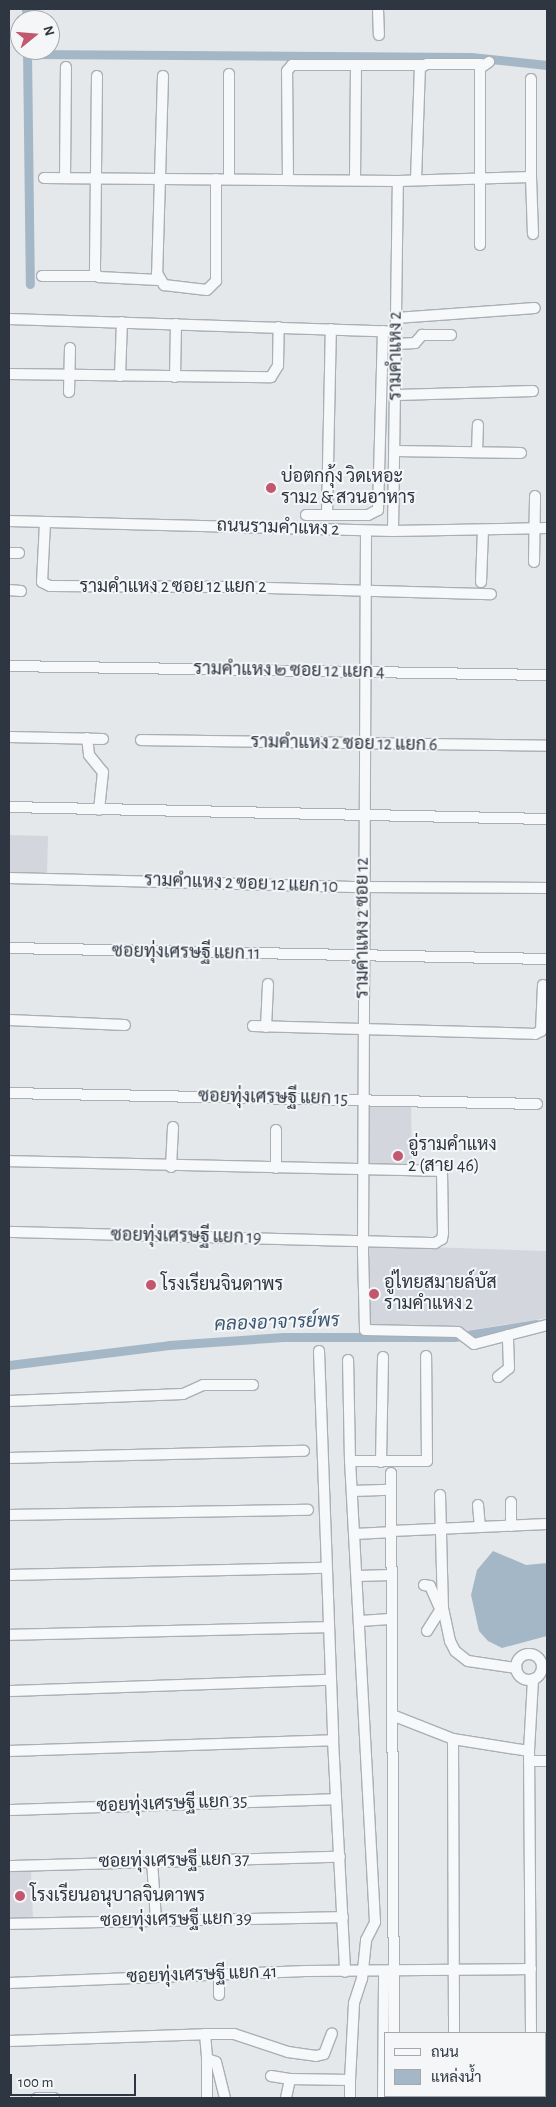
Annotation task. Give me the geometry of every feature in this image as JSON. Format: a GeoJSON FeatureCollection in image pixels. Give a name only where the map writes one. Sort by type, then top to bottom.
{"type":"FeatureCollection","features":[{"type":"Feature","properties":{"kind":"street"},"geometry":{"type":"LineString","coordinates":[[378,9],[380,35]]}},
{"type":"Feature","properties":{"kind":"street"},"geometry":{"type":"LineString","coordinates":[[288,179],[287,71],[292,64],[423,65],[485,63],[479,179],[480,245]]}},
{"type":"Feature","properties":{"kind":"street"},"geometry":{"type":"LineString","coordinates":[[416,180],[419,72],[423,65]]}},
{"type":"Feature","properties":{"kind":"street"},"geometry":{"type":"LineString","coordinates":[[64,178],[66,67]]}},
{"type":"Feature","properties":{"kind":"street"},"geometry":{"type":"LineString","coordinates":[[355,180],[356,70]]}},
{"type":"Feature","properties":{"kind":"street"},"geometry":{"type":"LineString","coordinates":[[229,74],[229,179]]}},
{"type":"Feature","properties":{"kind":"street"},"geometry":{"type":"LineString","coordinates":[[96,76],[96,276]]}},
{"type":"Feature","properties":{"kind":"street"},"geometry":{"type":"LineString","coordinates":[[159,280],[162,179],[162,76]]}},
{"type":"Feature","properties":{"kind":"street"},"geometry":{"type":"LineString","coordinates":[[532,79],[531,177],[533,234]]}},
{"type":"Feature","properties":{"kind":"street"},"geometry":{"type":"LineString","coordinates":[[44,178],[398,181],[531,177]]}},
{"type":"Feature","properties":{"kind":"street"},"geometry":{"type":"LineString","coordinates":[[42,276],[96,276],[159,280],[164,285],[197,290],[213,287],[217,269],[216,179]]}},
{"type":"Feature","properties":{"kind":"street","name":"รามคำแหง 2"},"geometry":{"type":"LineString","coordinates":[[393,531],[397,395],[398,181]]}},
{"type":"Feature","properties":{"kind":"street"},"geometry":{"type":"LineString","coordinates":[[396,318],[535,308]]}},
{"type":"Feature","properties":{"kind":"street"},"geometry":{"type":"LineString","coordinates":[[9,319],[396,332]]}},
{"type":"Feature","properties":{"kind":"street"},"geometry":{"type":"LineString","coordinates":[[120,376],[122,322]]}},
{"type":"Feature","properties":{"kind":"street"},"geometry":{"type":"LineString","coordinates":[[175,377],[176,324]]}},
{"type":"Feature","properties":{"kind":"street"},"geometry":{"type":"LineString","coordinates":[[9,374],[271,377],[278,366],[278,328]]}},
{"type":"Feature","properties":{"kind":"street"},"geometry":{"type":"LineString","coordinates":[[327,514],[331,329]]}},
{"type":"Feature","properties":{"kind":"street"},"geometry":{"type":"LineString","coordinates":[[306,515],[368,515],[378,510],[383,331]]}},
{"type":"Feature","properties":{"kind":"street"},"geometry":{"type":"LineString","coordinates":[[397,344],[415,342],[422,335],[451,335]]}},
{"type":"Feature","properties":{"kind":"street"},"geometry":{"type":"LineString","coordinates":[[69,392],[70,348]]}},
{"type":"Feature","properties":{"kind":"street"},"geometry":{"type":"LineString","coordinates":[[397,395],[533,391]]}},
{"type":"Feature","properties":{"kind":"street"},"geometry":{"type":"LineString","coordinates":[[477,452],[478,425]]}},
{"type":"Feature","properties":{"kind":"street"},"geometry":{"type":"LineString","coordinates":[[395,451],[521,453]]}},
{"type":"Feature","properties":{"kind":"street"},"geometry":{"type":"LineString","coordinates":[[534,562],[535,496]]}},
{"type":"Feature","properties":{"kind":"street","name":"ถนนรามคำแหง 2"},"geometry":{"type":"LineString","coordinates":[[9,521],[366,531],[547,528]]}},
{"type":"Feature","properties":{"kind":"street","name":"รามคำแหง 2 ซอย 12 แยก 2"},"geometry":{"type":"LineString","coordinates":[[45,523],[42,582],[50,586],[366,590]]}},
{"type":"Feature","properties":{"kind":"street"},"geometry":{"type":"LineString","coordinates":[[481,582],[483,530]]}},
{"type":"Feature","properties":{"kind":"street","name":"รามคำแหง 2 ซอย 12"},"geometry":{"type":"LineString","coordinates":[[366,531],[363,887],[364,1326],[365,1330],[372,1332],[455,1332],[474,1344],[508,1335]]}},
{"type":"Feature","properties":{"kind":"street"},"geometry":{"type":"LineString","coordinates":[[9,590],[21,591]]}},
{"type":"Feature","properties":{"kind":"street"},"geometry":{"type":"LineString","coordinates":[[366,590],[490,594]]}},
{"type":"Feature","properties":{"kind":"street","name":"รามคำแหง ๒ ซอย 12 แยก 4"},"geometry":{"type":"LineString","coordinates":[[9,666],[547,675]]}},
{"type":"Feature","properties":{"kind":"street"},"geometry":{"type":"LineString","coordinates":[[9,736],[103,739]]}},
{"type":"Feature","properties":{"kind":"street"},"geometry":{"type":"LineString","coordinates":[[87,738],[89,755],[103,772],[99,810]]}},
{"type":"Feature","properties":{"kind":"street","name":"รามคำแหง 2 ซอย 12 แยก 6"},"geometry":{"type":"LineString","coordinates":[[141,740],[364,745],[547,746]]}},
{"type":"Feature","properties":{"kind":"street"},"geometry":{"type":"LineString","coordinates":[[9,807],[547,819]]}},
{"type":"Feature","properties":{"kind":"street","name":"รามคำแหง 2 ซอย 12 แยก 10"},"geometry":{"type":"LineString","coordinates":[[9,878],[363,887],[547,888]]}},
{"type":"Feature","properties":{"kind":"street","name":"ซอยทุ่งเศรษฐี แยก 11"},"geometry":{"type":"LineString","coordinates":[[9,948],[363,957],[547,959]]}},
{"type":"Feature","properties":{"kind":"street"},"geometry":{"type":"LineString","coordinates":[[266,1027],[268,984]]}},
{"type":"Feature","properties":{"kind":"street"},"geometry":{"type":"LineString","coordinates":[[253,1026],[363,1031],[539,1033],[543,984]]}},
{"type":"Feature","properties":{"kind":"street"},"geometry":{"type":"LineString","coordinates":[[9,1020],[124,1025]]}},
{"type":"Feature","properties":{"kind":"street","name":"ซอยทุ่งเศรษฐี แยก 15"},"geometry":{"type":"LineString","coordinates":[[9,1093],[537,1104]]}},
{"type":"Feature","properties":{"kind":"street"},"geometry":{"type":"LineString","coordinates":[[172,1167],[173,1127]]}},
{"type":"Feature","properties":{"kind":"street"},"geometry":{"type":"LineString","coordinates":[[276,1130],[276,1168]]}},
{"type":"Feature","properties":{"kind":"street"},"geometry":{"type":"LineString","coordinates":[[9,1161],[172,1167],[363,1170]]}},
{"type":"Feature","properties":{"kind":"street","name":"ซอยทุ่งเศรษฐี แยก 19"},"geometry":{"type":"LineString","coordinates":[[9,1232],[435,1243],[442,1239],[442,1171],[363,1170]]}},
{"type":"Feature","properties":{"kind":"street"},"geometry":{"type":"LineString","coordinates":[[498,1377],[509,1368],[508,1335],[547,1325]]}},
{"type":"Feature","properties":{"kind":"street"},"geometry":{"type":"LineString","coordinates":[[319,1351],[328,1627],[346,1972]]}},
{"type":"Feature","properties":{"kind":"street"},"geometry":{"type":"LineString","coordinates":[[350,1462],[427,1462],[426,1356]]}},
{"type":"Feature","properties":{"kind":"street"},"geometry":{"type":"LineString","coordinates":[[382,1462],[383,1357]]}},
{"type":"Feature","properties":{"kind":"street"},"geometry":{"type":"LineString","coordinates":[[348,1360],[350,1462],[358,1576],[375,1922],[366,1940],[363,1971],[354,2007],[350,2098]]}},
{"type":"Feature","properties":{"kind":"street"},"geometry":{"type":"LineString","coordinates":[[9,1401],[183,1394],[203,1385],[253,1385]]}},
{"type":"Feature","properties":{"kind":"street"},"geometry":{"type":"LineString","coordinates":[[9,1458],[304,1451]]}},
{"type":"Feature","properties":{"kind":"street"},"geometry":{"type":"LineString","coordinates":[[386,2032],[389,1971],[392,1715],[391,1473]]}},
{"type":"Feature","properties":{"kind":"street"},"geometry":{"type":"LineString","coordinates":[[353,1491],[389,1490]]}},
{"type":"Feature","properties":{"kind":"street"},"geometry":{"type":"LineString","coordinates":[[427,1631],[442,1613],[440,1495]]}},
{"type":"Feature","properties":{"kind":"street"},"geometry":{"type":"LineString","coordinates":[[511,1502],[511,1526]]}},
{"type":"Feature","properties":{"kind":"street"},"geometry":{"type":"LineString","coordinates":[[478,1505],[480,1527]]}},
{"type":"Feature","properties":{"kind":"street"},"geometry":{"type":"LineString","coordinates":[[9,1515],[308,1510]]}},
{"type":"Feature","properties":{"kind":"street"},"geometry":{"type":"LineString","coordinates":[[355,1534],[547,1524]]}},
{"type":"Feature","properties":{"kind":"street"},"geometry":{"type":"LineString","coordinates":[[9,1575],[326,1568]]}},
{"type":"Feature","properties":{"kind":"street"},"geometry":{"type":"LineString","coordinates":[[358,1576],[390,1574]]}},
{"type":"Feature","properties":{"kind":"street"},"geometry":{"type":"LineString","coordinates":[[424,1585],[430,1586],[442,1613],[450,1641],[461,1657],[479,1665],[516,1668]]}},
{"type":"Feature","properties":{"kind":"street"},"geometry":{"type":"LineString","coordinates":[[360,1621],[390,1619]]}},
{"type":"Feature","properties":{"kind":"street"},"geometry":{"type":"LineString","coordinates":[[9,1635],[328,1627]]}},
{"type":"Feature","properties":{"kind":"street"},"geometry":{"type":"LineString","coordinates":[[531,2032],[529,1756],[533,1679],[542,1671],[545,1663],[534,1654],[527,1654],[517,1662],[516,1668],[522,1678],[533,1679]]}},
{"type":"Feature","properties":{"kind":"street"},"geometry":{"type":"LineString","coordinates":[[9,1691],[331,1680]]}},
{"type":"Feature","properties":{"kind":"street"},"geometry":{"type":"LineString","coordinates":[[392,1715],[453,1739],[547,1761]]}},
{"type":"Feature","properties":{"kind":"street"},"geometry":{"type":"LineString","coordinates":[[453,1739],[454,2032]]}},
{"type":"Feature","properties":{"kind":"street"},"geometry":{"type":"LineString","coordinates":[[9,1751],[333,1740]]}},
{"type":"Feature","properties":{"kind":"street","name":"ซอยทุ่งเศรษฐี แยก 35"},"geometry":{"type":"LineString","coordinates":[[9,1810],[336,1799]]}},
{"type":"Feature","properties":{"kind":"street","name":"ซอยทุ่งเศรษฐี แยก 37"},"geometry":{"type":"LineString","coordinates":[[9,1866],[340,1857]]}},
{"type":"Feature","properties":{"kind":"street"},"geometry":{"type":"LineString","coordinates":[[152,1861],[156,1919]]}},
{"type":"Feature","properties":{"kind":"street","name":"ซอยทุ่งเศรษฐี แยก 39"},"geometry":{"type":"LineString","coordinates":[[9,1924],[156,1919],[343,1917]]}},
{"type":"Feature","properties":{"kind":"street","name":"ซอยทุ่งเศรษฐี แยก 41"},"geometry":{"type":"LineString","coordinates":[[9,1983],[363,1971],[531,1969]]}},
{"type":"Feature","properties":{"kind":"street"},"geometry":{"type":"LineString","coordinates":[[389,1971],[394,2032]]}},
{"type":"Feature","properties":{"kind":"street"},"geometry":{"type":"LineString","coordinates":[[219,1975],[219,1995]]}},
{"type":"Feature","properties":{"kind":"street"},"geometry":{"type":"LineString","coordinates":[[9,2041],[234,2034],[288,2052],[316,2056],[324,2054],[332,2033]]}},
{"type":"Feature","properties":{"kind":"street"},"geometry":{"type":"LineString","coordinates":[[206,2034],[207,2098]]}},
{"type":"Feature","properties":{"kind":"street"},"geometry":{"type":"LineString","coordinates":[[207,2059],[216,2062],[226,2098]]}},
{"type":"Feature","properties":{"kind":"street"},"geometry":{"type":"LineString","coordinates":[[271,2076],[290,2079],[350,2080]]}},
{"type":"Feature","properties":{"kind":"street"},"geometry":{"type":"LineString","coordinates":[[383,2098],[384,2077]]}},
{"type":"Feature","properties":{"kind":"street"},"geometry":{"type":"LineString","coordinates":[[286,2098],[290,2079]]}},
{"type":"Feature","properties":{"kind":"street"},"geometry":{"type":"LineString","coordinates":[[37,2098],[54,2098]]}},
{"type":"Feature","properties":{"kind":"shaded area"},"geometry":{"type":"Polygon","coordinates":[[[9,835],[48,836],[47,876],[9,875],[9,835]]]}},
{"type":"Feature","properties":{"kind":"shaded area"},"geometry":{"type":"Polygon","coordinates":[[[368,1103],[411,1105],[412,1169],[367,1168],[368,1103]]]}},
{"type":"Feature","properties":{"kind":"shaded area"},"geometry":{"type":"Polygon","coordinates":[[[367,1245],[547,1251],[547,1318],[471,1330],[375,1331],[368,1328],[367,1245]]]}},
{"type":"Feature","properties":{"kind":"shaded area","name":"โรงเรียนอนุบาลจินดาพร"},"geometry":{"type":"Polygon","coordinates":[[[31,1870],[33,1920],[9,1921],[9,1871],[31,1870]]]}},
{"type":"Feature","properties":{"kind":"water"},"geometry":{"type":"Polygon","coordinates":[[[493,1551],[526,1565],[547,1563],[547,1636],[502,1648],[488,1641],[479,1631],[471,1595],[477,1570],[493,1551]]]}},
{"type":"Feature","properties":{"kind":"waterway"},"geometry":{"type":"LineString","coordinates":[[60,54],[471,57],[547,65]]}},
{"type":"Feature","properties":{"kind":"waterway"},"geometry":{"type":"LineString","coordinates":[[27,60],[30,284]]}},
{"type":"Feature","properties":{"kind":"waterway","name":"คลองอาจารย์พร"},"geometry":{"type":"LineString","coordinates":[[9,1365],[169,1345],[284,1337],[454,1337],[536,1324]]}},
{"type":"Feature","properties":{"kind":"place","name":"บ่อตกกุ้ง วิดเหอะ ราม2 & สวนอาหาร"},"geometry":{"type":"Point","coordinates":[271,488]}},
{"type":"Feature","properties":{"kind":"place","name":"อู่รามคำแหง 2 (สาย 46)"},"geometry":{"type":"Point","coordinates":[398,1156]}},
{"type":"Feature","properties":{"kind":"place","name":"โรงเรียนจินดาพร"},"geometry":{"type":"Point","coordinates":[151,1285]}},
{"type":"Feature","properties":{"kind":"place","name":"อู่ไทยสมายล์บัส รามคำแหง 2"},"geometry":{"type":"Point","coordinates":[374,1294]}},
{"type":"Feature","properties":{"kind":"place","name":"โรงเรียนอนุบาลจินดาพร"},"geometry":{"type":"Point","coordinates":[20,1896]}}]}
